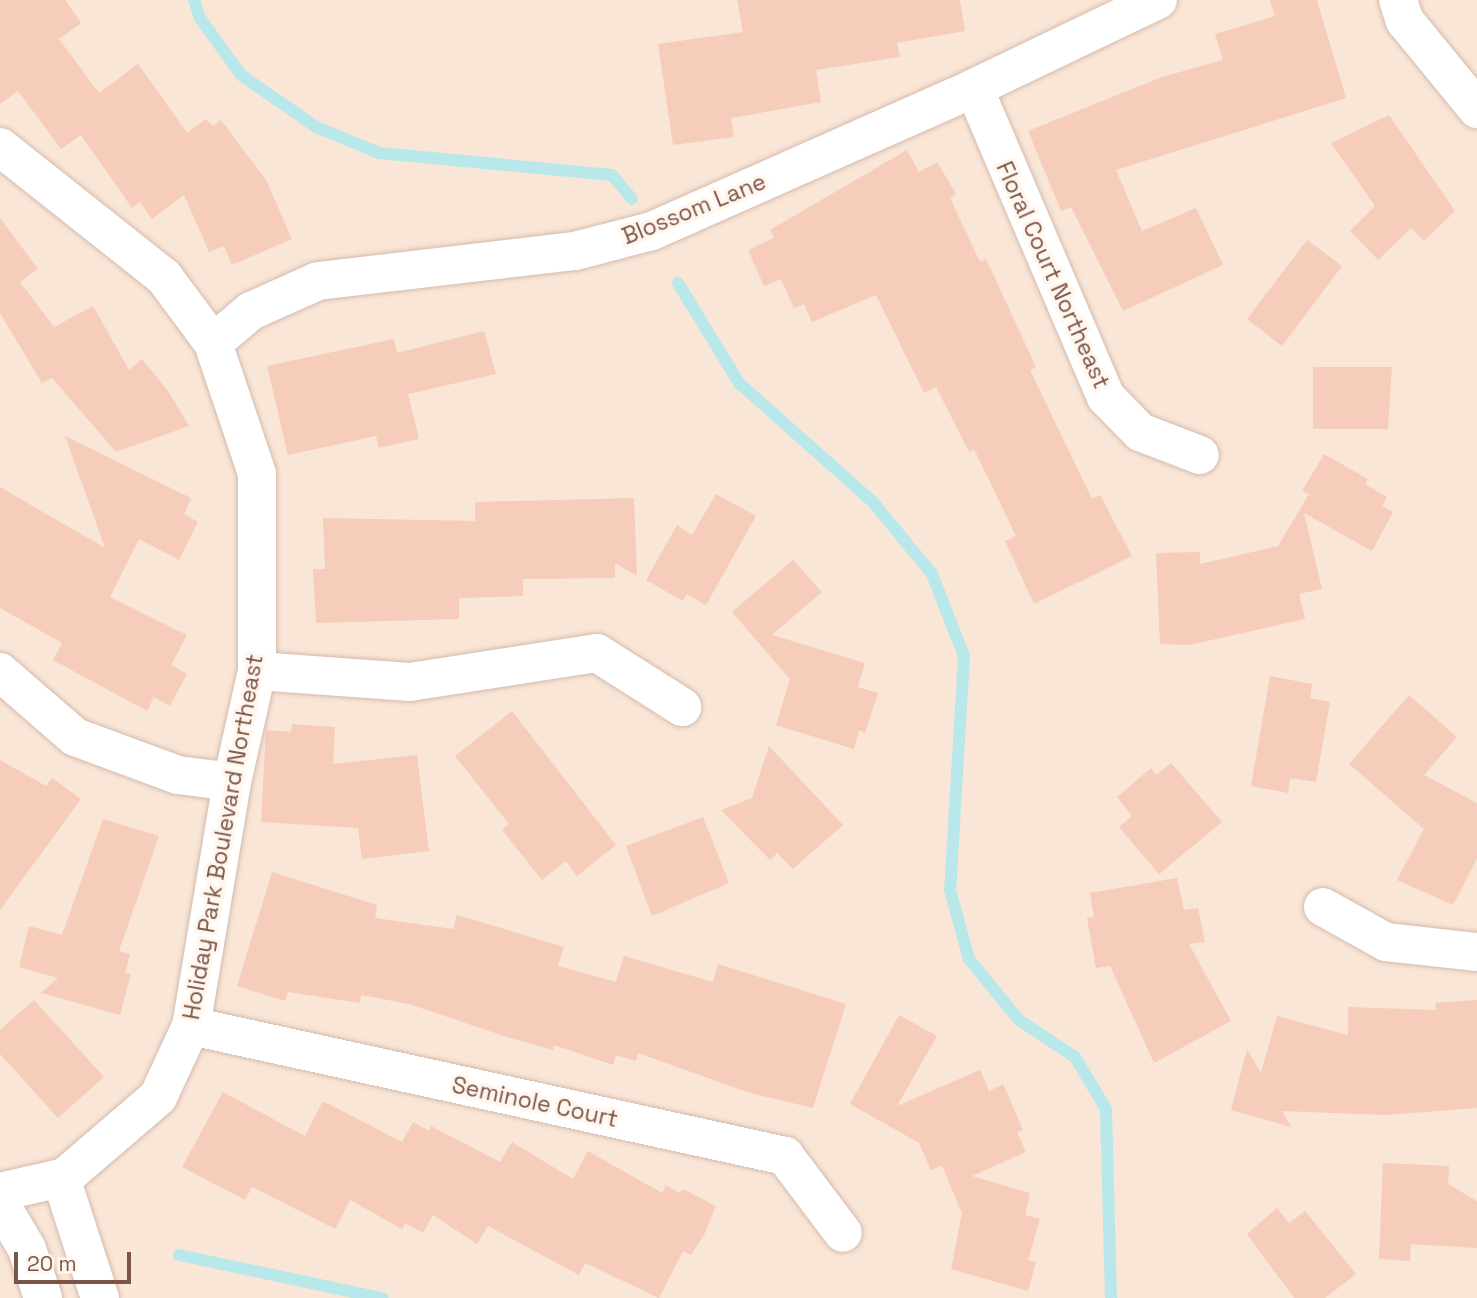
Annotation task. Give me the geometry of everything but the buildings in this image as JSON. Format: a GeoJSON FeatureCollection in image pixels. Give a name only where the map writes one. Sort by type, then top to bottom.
{"type":"FeatureCollection","features":[{"type":"Feature","properties":{"kind":"street","name":"Blossom Lane"},"geometry":{"type":"LineString","coordinates":[[213,343],[251,311],[318,281],[575,251],[652,231],[974,88],[1158,0]]}},
{"type":"Feature","properties":{"kind":"street"},"geometry":{"type":"LineString","coordinates":[[1398,0],[1405,21],[1477,109]]}},
{"type":"Feature","properties":{"kind":"street","name":"Floral Court Northeast"},"geometry":{"type":"LineString","coordinates":[[974,88],[1106,397],[1140,432],[1200,454]]}},
{"type":"Feature","properties":{"kind":"street","name":"Holiday Park Boulevard Northeast"},"geometry":{"type":"LineString","coordinates":[[0,147],[164,278],[213,343],[257,474],[257,671],[232,782],[191,1027],[158,1097],[61,1178],[0,1192]]}},
{"type":"Feature","properties":{"kind":"street"},"geometry":{"type":"LineString","coordinates":[[257,671],[410,682],[597,653],[682,707]]}},
{"type":"Feature","properties":{"kind":"street"},"geometry":{"type":"LineString","coordinates":[[0,672],[75,737],[178,775],[232,782]]}},
{"type":"Feature","properties":{"kind":"street"},"geometry":{"type":"LineString","coordinates":[[1323,907],[1386,942],[1477,952]]}},
{"type":"Feature","properties":{"kind":"street","name":"Seminole Court"},"geometry":{"type":"LineString","coordinates":[[191,1027],[785,1156],[843,1233]]}},
{"type":"Feature","properties":{"kind":"street"},"geometry":{"type":"LineString","coordinates":[[61,1178],[100,1298]]}},
{"type":"Feature","properties":{"kind":"street"},"geometry":{"type":"LineString","coordinates":[[0,1203],[27,1249],[43,1298]]}},
{"type":"Feature","properties":{"kind":"street"},"geometry":{"type":"LineString","coordinates":[[71,1298],[85,1298]]}},
{"type":"Feature","properties":{"kind":"shaded area"},"geometry":{"type":"Polygon","coordinates":[[[0,0],[1477,0],[1477,1298],[0,1298],[0,0]]]}},
{"type":"Feature","properties":{"kind":"waterway"},"geometry":{"type":"LineString","coordinates":[[194,0],[200,18],[241,75],[316,127],[379,153],[612,175],[632,199]]}},
{"type":"Feature","properties":{"kind":"waterway"},"geometry":{"type":"LineString","coordinates":[[678,283],[739,383],[872,501],[932,574],[964,656],[950,890],[969,959],[1019,1020],[1075,1057],[1106,1109],[1111,1298]]}},
{"type":"Feature","properties":{"kind":"waterway"},"geometry":{"type":"LineString","coordinates":[[179,1255],[382,1298]]}}]}
